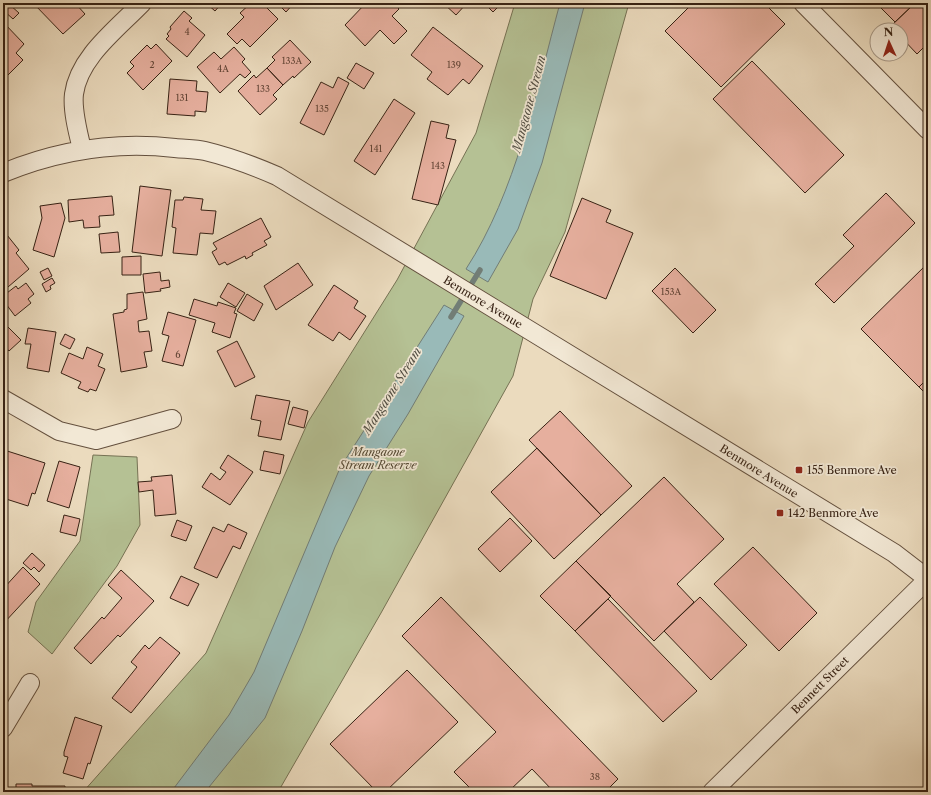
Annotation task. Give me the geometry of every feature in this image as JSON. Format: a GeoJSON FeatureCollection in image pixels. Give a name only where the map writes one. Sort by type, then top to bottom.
{"type":"FeatureCollection","features":[{"type":"Feature","properties":{"kind":"street"},"geometry":{"type":"LineString","coordinates":[[82,149],[74,95],[79,74],[93,54],[142,3]]}},
{"type":"Feature","properties":{"kind":"street"},"geometry":{"type":"LineString","coordinates":[[803,3],[928,130]]}},
{"type":"Feature","properties":{"kind":"street","name":"Benmore Avenue"},"geometry":{"type":"LineString","coordinates":[[3,173],[35,160],[82,149],[116,145],[159,146],[204,151],[241,161],[277,176],[894,553],[928,579]]}},
{"type":"Feature","properties":{"kind":"street"},"geometry":{"type":"LineString","coordinates":[[3,400],[59,431],[96,440],[172,419]]}},
{"type":"Feature","properties":{"kind":"street","name":"Bennett Street"},"geometry":{"type":"LineString","coordinates":[[712,792],[928,579]]}},
{"type":"Feature","properties":{"kind":"street"},"geometry":{"type":"LineString","coordinates":[[3,728],[30,683]]}},
{"type":"Feature","properties":{"kind":"green space","name":"Mangaone Stream Reserve"},"geometry":{"type":"Polygon","coordinates":[[[515,3],[629,3],[565,232],[533,299],[513,376],[381,613],[278,792],[83,792],[206,653],[308,422],[397,280],[476,133],[515,3]]]}},
{"type":"Feature","properties":{"kind":"green space"},"geometry":{"type":"Polygon","coordinates":[[[93,455],[137,457],[140,525],[117,566],[52,654],[28,632],[36,602],[80,541],[93,455]]]}},
{"type":"Feature","properties":{"kind":"water"},"geometry":{"type":"Polygon","coordinates":[[[560,3],[585,3],[542,163],[518,229],[488,282],[466,269],[483,239],[511,174],[533,106],[560,3]]]}},
{"type":"Feature","properties":{"kind":"water"},"geometry":{"type":"Polygon","coordinates":[[[444,305],[464,316],[408,414],[369,476],[335,547],[302,631],[265,718],[205,792],[171,792],[229,715],[254,672],[340,468],[444,305]]]}},
{"type":"Feature","properties":{"kind":"building"},"geometry":{"type":"Polygon","coordinates":[[[3,3],[12,3],[10,5],[19,13],[13,19],[3,10],[3,3]]]}},
{"type":"Feature","properties":{"kind":"building"},"geometry":{"type":"Polygon","coordinates":[[[33,3],[75,3],[85,14],[63,34],[33,3]]]}},
{"type":"Feature","properties":{"kind":"building"},"geometry":{"type":"Polygon","coordinates":[[[206,3],[222,3],[215,11],[206,3]]]}},
{"type":"Feature","properties":{"kind":"building"},"geometry":{"type":"Polygon","coordinates":[[[251,3],[262,3],[278,19],[250,47],[242,39],[237,44],[227,34],[244,17],[240,13],[251,3]]]}},
{"type":"Feature","properties":{"kind":"building"},"geometry":{"type":"Polygon","coordinates":[[[277,3],[294,3],[286,12],[277,3]]]}},
{"type":"Feature","properties":{"kind":"building"},"geometry":{"type":"Polygon","coordinates":[[[366,3],[393,3],[399,9],[392,16],[407,31],[394,44],[380,30],[365,46],[345,25],[366,3]]]}},
{"type":"Feature","properties":{"kind":"building"},"geometry":{"type":"Polygon","coordinates":[[[443,3],[467,3],[456,15],[443,3]]]}},
{"type":"Feature","properties":{"kind":"building"},"geometry":{"type":"Polygon","coordinates":[[[484,3],[494,3],[492,4],[497,8],[493,12],[484,3]]]}},
{"type":"Feature","properties":{"kind":"building"},"geometry":{"type":"Polygon","coordinates":[[[693,3],[764,3],[785,24],[721,87],[665,31],[693,3]]]}},
{"type":"Feature","properties":{"kind":"building"},"geometry":{"type":"Polygon","coordinates":[[[876,3],[915,3],[895,22],[876,3]]]}},
{"type":"Feature","properties":{"kind":"building"},"geometry":{"type":"Polygon","coordinates":[[[915,3],[928,3],[928,43],[917,54],[909,46],[909,22],[895,22],[915,3]]]}},
{"type":"Feature","properties":{"kind":"building"},"geometry":{"type":"Polygon","coordinates":[[[184,11],[192,18],[189,21],[205,35],[187,57],[166,39],[169,36],[167,34],[171,29],[170,27],[184,11]]]}},
{"type":"Feature","properties":{"kind":"building"},"geometry":{"type":"Polygon","coordinates":[[[3,22],[24,44],[16,53],[23,60],[7,76],[3,72],[3,22]]]}},
{"type":"Feature","properties":{"kind":"building"},"geometry":{"type":"Polygon","coordinates":[[[433,27],[483,66],[469,84],[463,79],[448,95],[427,79],[432,72],[411,55],[433,27]]]}},
{"type":"Feature","properties":{"kind":"building"},"geometry":{"type":"Polygon","coordinates":[[[290,40],[311,62],[294,78],[293,76],[283,85],[267,68],[275,60],[272,57],[290,40]]]}},
{"type":"Feature","properties":{"kind":"building"},"geometry":{"type":"Polygon","coordinates":[[[156,44],[172,61],[143,90],[127,73],[134,66],[130,62],[147,45],[151,49],[156,44]]]}},
{"type":"Feature","properties":{"kind":"building"},"geometry":{"type":"Polygon","coordinates":[[[234,47],[245,59],[242,62],[251,72],[245,78],[240,74],[220,93],[197,67],[214,52],[221,59],[234,47]]]}},
{"type":"Feature","properties":{"kind":"building"},"geometry":{"type":"Polygon","coordinates":[[[752,61],[844,155],[805,193],[713,99],[752,61]]]}},
{"type":"Feature","properties":{"kind":"building"},"geometry":{"type":"Polygon","coordinates":[[[356,63],[374,73],[364,89],[347,78],[356,63]]]}},
{"type":"Feature","properties":{"kind":"building"},"geometry":{"type":"Polygon","coordinates":[[[267,68],[283,85],[273,95],[277,99],[260,115],[238,91],[254,75],[256,78],[267,68]]]}},
{"type":"Feature","properties":{"kind":"building"},"geometry":{"type":"Polygon","coordinates":[[[338,77],[349,83],[324,135],[300,123],[321,82],[333,88],[338,77]]]}},
{"type":"Feature","properties":{"kind":"building"},"geometry":{"type":"Polygon","coordinates":[[[170,79],[197,81],[196,91],[208,92],[206,112],[195,111],[195,116],[167,114],[170,79]]]}},
{"type":"Feature","properties":{"kind":"building"},"geometry":{"type":"Polygon","coordinates":[[[394,99],[415,113],[375,175],[354,161],[394,99]]]}},
{"type":"Feature","properties":{"kind":"building"},"geometry":{"type":"Polygon","coordinates":[[[431,121],[449,125],[446,138],[456,140],[438,205],[412,199],[431,121]]]}},
{"type":"Feature","properties":{"kind":"building"},"geometry":{"type":"Polygon","coordinates":[[[140,186],[171,190],[162,256],[132,252],[140,186]]]}},
{"type":"Feature","properties":{"kind":"building"},"geometry":{"type":"Polygon","coordinates":[[[886,193],[915,223],[834,303],[815,284],[854,246],[843,235],[886,193]]]}},
{"type":"Feature","properties":{"kind":"building"},"geometry":{"type":"Polygon","coordinates":[[[112,196],[114,215],[99,216],[100,227],[84,228],[83,220],[69,222],[68,200],[112,196]]]}},
{"type":"Feature","properties":{"kind":"building"},"geometry":{"type":"Polygon","coordinates":[[[184,197],[203,199],[201,210],[216,211],[213,234],[200,233],[197,255],[173,253],[176,228],[172,227],[175,200],[183,200],[184,197]]]}},
{"type":"Feature","properties":{"kind":"building"},"geometry":{"type":"Polygon","coordinates":[[[582,198],[611,210],[606,222],[633,233],[606,299],[550,276],[582,198]]]}},
{"type":"Feature","properties":{"kind":"building"},"geometry":{"type":"Polygon","coordinates":[[[61,203],[65,218],[54,257],[33,250],[42,218],[40,206],[61,203]]]}},
{"type":"Feature","properties":{"kind":"building"},"geometry":{"type":"Polygon","coordinates":[[[261,218],[271,237],[264,241],[267,245],[252,253],[253,255],[246,259],[245,256],[227,265],[225,262],[219,265],[212,252],[217,249],[213,243],[261,218]]]}},
{"type":"Feature","properties":{"kind":"building"},"geometry":{"type":"Polygon","coordinates":[[[3,230],[19,250],[16,253],[29,269],[8,287],[3,281],[3,230]]]}},
{"type":"Feature","properties":{"kind":"building"},"geometry":{"type":"Polygon","coordinates":[[[118,232],[120,252],[101,253],[99,234],[118,232]]]}},
{"type":"Feature","properties":{"kind":"building"},"geometry":{"type":"Polygon","coordinates":[[[141,256],[141,275],[122,275],[122,257],[141,256]]]}},
{"type":"Feature","properties":{"kind":"building"},"geometry":{"type":"Polygon","coordinates":[[[298,263],[313,285],[276,310],[264,286],[298,263]]]}},
{"type":"Feature","properties":{"kind":"building"},"geometry":{"type":"Polygon","coordinates":[[[928,263],[928,378],[919,387],[861,329],[928,263]]]}},
{"type":"Feature","properties":{"kind":"building"},"geometry":{"type":"Polygon","coordinates":[[[48,268],[52,276],[44,280],[40,272],[48,268]]]}},
{"type":"Feature","properties":{"kind":"building"},"geometry":{"type":"Polygon","coordinates":[[[675,268],[716,310],[693,333],[652,291],[675,268]]]}},
{"type":"Feature","properties":{"kind":"building"},"geometry":{"type":"Polygon","coordinates":[[[160,272],[161,281],[169,280],[170,287],[160,289],[161,291],[145,293],[143,274],[160,272]]]}},
{"type":"Feature","properties":{"kind":"building"},"geometry":{"type":"Polygon","coordinates":[[[52,278],[55,283],[50,286],[51,289],[46,292],[42,284],[52,278]]]}},
{"type":"Feature","properties":{"kind":"building"},"geometry":{"type":"Polygon","coordinates":[[[26,283],[34,294],[28,299],[31,303],[15,316],[3,300],[3,296],[16,286],[18,289],[26,283]]]}},
{"type":"Feature","properties":{"kind":"building"},"geometry":{"type":"Polygon","coordinates":[[[228,283],[245,293],[236,307],[220,297],[228,283]]]}},
{"type":"Feature","properties":{"kind":"building"},"geometry":{"type":"Polygon","coordinates":[[[334,285],[358,301],[354,308],[366,316],[350,340],[339,332],[333,341],[308,325],[334,285]]]}},
{"type":"Feature","properties":{"kind":"building"},"geometry":{"type":"Polygon","coordinates":[[[143,292],[147,319],[138,321],[139,332],[149,331],[152,351],[144,352],[147,367],[121,372],[113,314],[124,312],[124,310],[127,309],[127,294],[143,292]]]}},
{"type":"Feature","properties":{"kind":"building"},"geometry":{"type":"Polygon","coordinates":[[[247,294],[263,304],[254,321],[237,311],[247,294]]]}},
{"type":"Feature","properties":{"kind":"building"},"geometry":{"type":"Polygon","coordinates":[[[194,299],[217,306],[218,302],[236,308],[234,313],[237,314],[230,338],[212,332],[215,323],[189,315],[194,299]]]}},
{"type":"Feature","properties":{"kind":"building"},"geometry":{"type":"Polygon","coordinates":[[[168,312],[196,320],[183,366],[162,361],[169,336],[162,334],[168,312]]]}},
{"type":"Feature","properties":{"kind":"building"},"geometry":{"type":"Polygon","coordinates":[[[7,326],[21,340],[9,351],[3,344],[3,330],[7,326]]]}},
{"type":"Feature","properties":{"kind":"building"},"geometry":{"type":"Polygon","coordinates":[[[28,328],[56,332],[49,372],[27,368],[31,344],[25,344],[28,328]]]}},
{"type":"Feature","properties":{"kind":"building"},"geometry":{"type":"Polygon","coordinates":[[[65,334],[75,339],[70,349],[60,344],[65,334]]]}},
{"type":"Feature","properties":{"kind":"building"},"geometry":{"type":"Polygon","coordinates":[[[237,341],[255,377],[235,387],[217,351],[237,341]]]}},
{"type":"Feature","properties":{"kind":"building"},"geometry":{"type":"Polygon","coordinates":[[[87,347],[103,354],[98,366],[105,369],[96,391],[90,389],[88,392],[78,388],[81,382],[61,373],[69,353],[83,359],[87,347]]]}},
{"type":"Feature","properties":{"kind":"building"},"geometry":{"type":"Polygon","coordinates":[[[928,378],[928,396],[919,387],[928,378]]]}},
{"type":"Feature","properties":{"kind":"building"},"geometry":{"type":"Polygon","coordinates":[[[256,395],[290,401],[281,440],[258,436],[261,421],[251,419],[256,395]]]}},
{"type":"Feature","properties":{"kind":"building"},"geometry":{"type":"Polygon","coordinates":[[[293,407],[308,411],[304,428],[288,424],[293,407]]]}},
{"type":"Feature","properties":{"kind":"building"},"geometry":{"type":"Polygon","coordinates":[[[560,411],[632,486],[601,515],[529,440],[560,411]]]}},
{"type":"Feature","properties":{"kind":"building"},"geometry":{"type":"Polygon","coordinates":[[[537,448],[601,515],[554,559],[491,492],[537,448]]]}},
{"type":"Feature","properties":{"kind":"building"},"geometry":{"type":"Polygon","coordinates":[[[4,450],[45,463],[35,494],[32,493],[28,506],[3,498],[5,488],[3,487],[4,450]]]}},
{"type":"Feature","properties":{"kind":"building"},"geometry":{"type":"Polygon","coordinates":[[[264,451],[284,455],[280,474],[260,470],[264,451]]]}},
{"type":"Feature","properties":{"kind":"building"},"geometry":{"type":"Polygon","coordinates":[[[228,455],[253,472],[230,505],[202,487],[211,473],[220,480],[226,472],[220,468],[228,455]]]}},
{"type":"Feature","properties":{"kind":"building"},"geometry":{"type":"Polygon","coordinates":[[[59,461],[80,467],[69,508],[47,501],[59,461]]]}},
{"type":"Feature","properties":{"kind":"building"},"geometry":{"type":"Polygon","coordinates":[[[172,475],[176,514],[155,516],[153,490],[139,492],[138,482],[152,481],[151,477],[172,475]]]}},
{"type":"Feature","properties":{"kind":"building"},"geometry":{"type":"Polygon","coordinates":[[[664,477],[724,539],[677,584],[694,602],[654,641],[576,561],[664,477]]]}},
{"type":"Feature","properties":{"kind":"building"},"geometry":{"type":"Polygon","coordinates":[[[64,515],[80,519],[76,536],[60,532],[64,515]]]}},
{"type":"Feature","properties":{"kind":"building"},"geometry":{"type":"Polygon","coordinates":[[[510,518],[532,541],[500,572],[478,549],[510,518]]]}},
{"type":"Feature","properties":{"kind":"building"},"geometry":{"type":"Polygon","coordinates":[[[177,520],[192,526],[186,541],[171,536],[177,520]]]}},
{"type":"Feature","properties":{"kind":"building"},"geometry":{"type":"Polygon","coordinates":[[[228,524],[247,533],[240,549],[233,546],[217,578],[194,568],[213,527],[224,532],[228,524]]]}},
{"type":"Feature","properties":{"kind":"building"},"geometry":{"type":"Polygon","coordinates":[[[753,547],[817,613],[779,651],[714,584],[753,547]]]}},
{"type":"Feature","properties":{"kind":"building"},"geometry":{"type":"Polygon","coordinates":[[[32,553],[45,565],[39,572],[34,567],[31,570],[23,563],[32,553]]]}},
{"type":"Feature","properties":{"kind":"building"},"geometry":{"type":"Polygon","coordinates":[[[576,561],[611,596],[575,631],[540,596],[576,561]]]}},
{"type":"Feature","properties":{"kind":"building"},"geometry":{"type":"Polygon","coordinates":[[[23,567],[40,584],[3,624],[3,589],[23,567]]]}},
{"type":"Feature","properties":{"kind":"building"},"geometry":{"type":"Polygon","coordinates":[[[121,570],[154,601],[120,637],[118,635],[91,664],[74,648],[102,617],[104,619],[122,598],[108,585],[121,570]]]}},
{"type":"Feature","properties":{"kind":"building"},"geometry":{"type":"Polygon","coordinates":[[[181,576],[199,584],[188,606],[170,598],[181,576]]]}},
{"type":"Feature","properties":{"kind":"building"},"geometry":{"type":"Polygon","coordinates":[[[441,597],[618,779],[605,792],[554,792],[532,769],[508,792],[474,792],[454,772],[496,732],[402,636],[441,597]]]}},
{"type":"Feature","properties":{"kind":"building"},"geometry":{"type":"Polygon","coordinates":[[[700,597],[747,645],[711,680],[664,631],[700,597]]]}},
{"type":"Feature","properties":{"kind":"building"},"geometry":{"type":"Polygon","coordinates":[[[608,599],[697,691],[663,722],[575,631],[608,599]]]}},
{"type":"Feature","properties":{"kind":"building"},"geometry":{"type":"Polygon","coordinates":[[[160,637],[180,653],[131,713],[112,698],[137,667],[131,662],[145,645],[149,649],[160,637]]]}},
{"type":"Feature","properties":{"kind":"building"},"geometry":{"type":"Polygon","coordinates":[[[407,670],[458,722],[385,792],[377,792],[330,744],[407,670]]]}},
{"type":"Feature","properties":{"kind":"building"},"geometry":{"type":"Polygon","coordinates":[[[75,717],[102,726],[90,764],[88,763],[83,779],[63,773],[68,757],[64,756],[64,752],[75,717]]]}},
{"type":"Feature","properties":{"kind":"building"},"geometry":{"type":"Polygon","coordinates":[[[16,784],[32,784],[32,786],[65,786],[65,792],[16,792],[16,784]]]}},
{"type":"Feature","properties":{"kind":"waterway","name":"Mangaone Stream"},"geometry":{"type":"LineString","coordinates":[[451,317],[480,270]]}},
{"type":"Feature","properties":{"kind":"place","name":"155 Benmore Ave"},"geometry":{"type":"Point","coordinates":[799,470]}},
{"type":"Feature","properties":{"kind":"place","name":"142 Benmore Ave"},"geometry":{"type":"Point","coordinates":[780,513]}}]}
